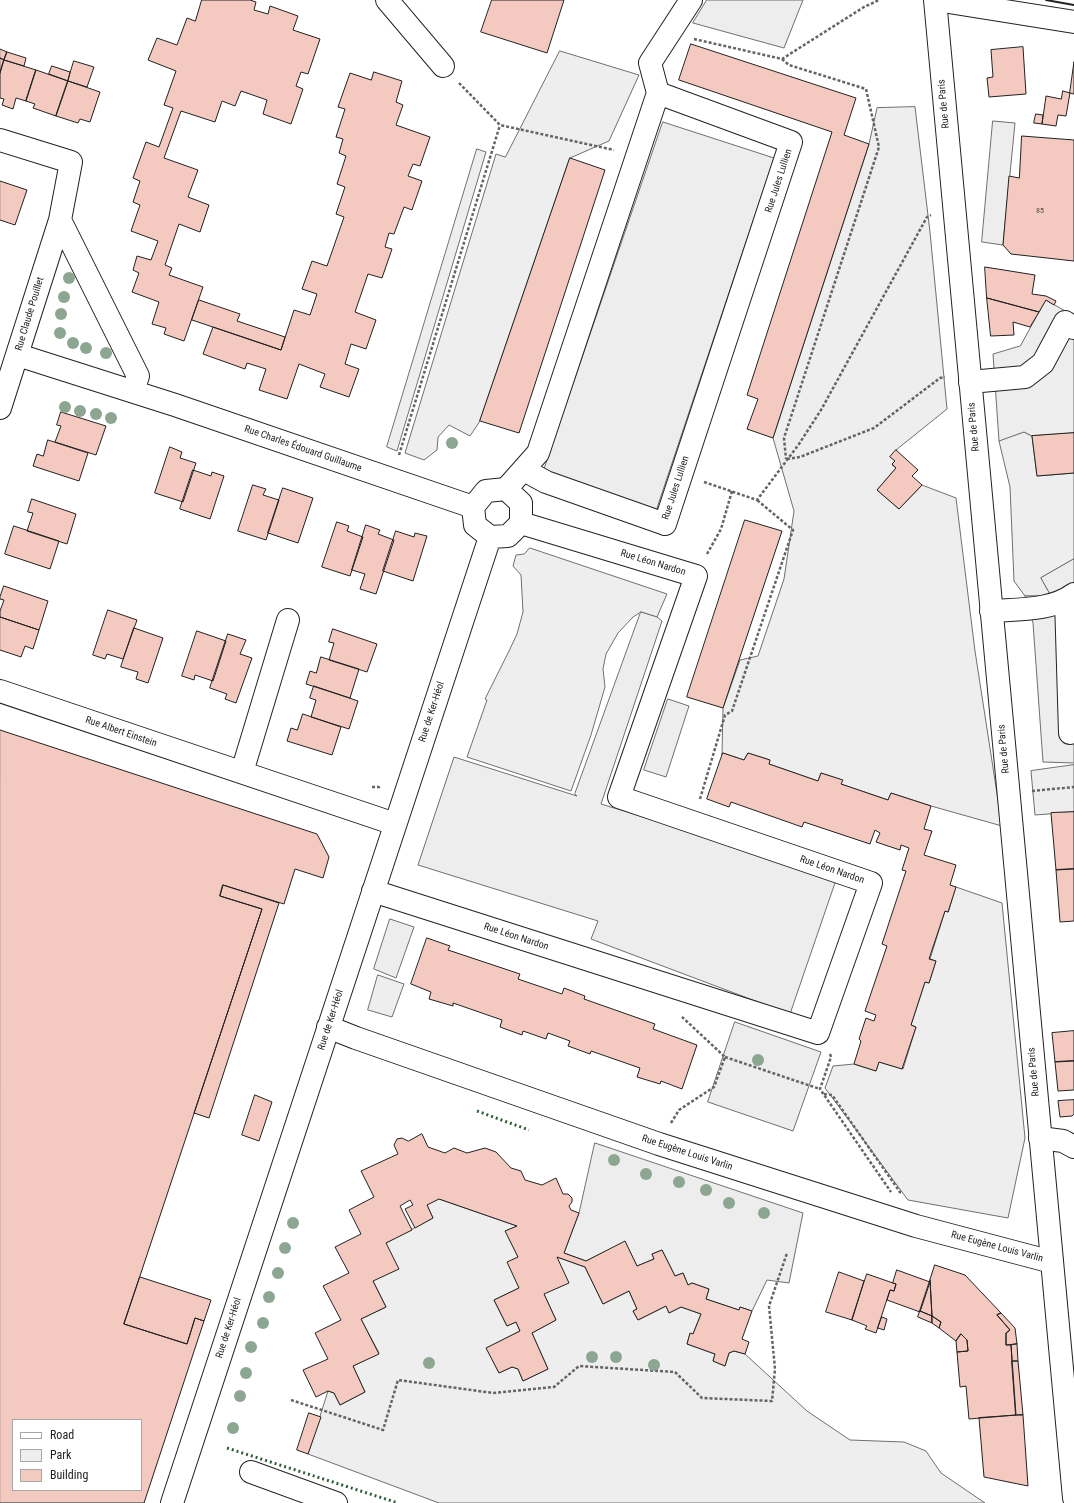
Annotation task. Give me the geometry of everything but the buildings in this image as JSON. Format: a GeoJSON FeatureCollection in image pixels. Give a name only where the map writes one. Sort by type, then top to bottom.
{"type":"FeatureCollection","features":[{"type":"Feature","properties":{"kind":"street"},"geometry":{"type":"LineString","coordinates":[[387,0],[443,66]]}},
{"type":"Feature","properties":{"kind":"street"},"geometry":{"type":"LineString","coordinates":[[506,489],[521,503],[521,523],[508,536],[490,537],[475,525],[473,507],[486,491],[506,489],[538,453],[658,92],[650,63],[691,0]]}},
{"type":"Feature","properties":{"kind":"street"},"geometry":{"type":"LineString","coordinates":[[935,0],[1074,22]]}},
{"type":"Feature","properties":{"kind":"street","name":"Rue de Paris"},"geometry":{"type":"LineString","coordinates":[[935,0],[1040,1138],[1052,1262],[1068,1383],[1074,1498]]}},
{"type":"Feature","properties":{"kind":"street","name":"Rue Jules Lullien"},"geometry":{"type":"LineString","coordinates":[[524,470],[546,482],[665,524],[792,142],[658,92]]}},
{"type":"Feature","properties":{"kind":"street","name":"Rue Claude Pouillet"},"geometry":{"type":"LineString","coordinates":[[0,140],[71,162],[60,220],[0,408]]}},
{"type":"Feature","properties":{"kind":"street"},"geometry":{"type":"LineString","coordinates":[[60,220],[138,376],[133,391]]}},
{"type":"Feature","properties":{"kind":"street"},"geometry":{"type":"LineString","coordinates":[[969,376],[1025,377],[1043,363],[1065,322],[1074,328]]}},
{"type":"Feature","properties":{"kind":"street","name":"Rue Charles Édouard Guillaume"},"geometry":{"type":"LineString","coordinates":[[18,355],[133,391],[473,507]]}},
{"type":"Feature","properties":{"kind":"street","name":"Rue Léon Nardon"},"geometry":{"type":"LineString","coordinates":[[373,891],[818,1033],[871,883],[619,797],[696,576],[521,523]]}},
{"type":"Feature","properties":{"kind":"street","name":"Rue de Ker-Héol"},"geometry":{"type":"LineString","coordinates":[[172,1503],[490,537]]}},
{"type":"Feature","properties":{"kind":"street"},"geometry":{"type":"LineString","coordinates":[[991,611],[1046,607],[1070,597],[1070,733]]}},
{"type":"Feature","properties":{"kind":"street"},"geometry":{"type":"LineString","coordinates":[[242,772],[288,620]]}},
{"type":"Feature","properties":{"kind":"street","name":"Rue Albert Einstein"},"geometry":{"type":"LineString","coordinates":[[0,691],[395,824]]}},
{"type":"Feature","properties":{"kind":"street","name":"Rue Eugène Louis Varlin"},"geometry":{"type":"LineString","coordinates":[[328,1027],[659,1144],[916,1226],[1052,1262]]}},
{"type":"Feature","properties":{"kind":"street"},"geometry":{"type":"LineString","coordinates":[[1040,1138],[1063,1141],[1074,1147]]}},
{"type":"Feature","properties":{"kind":"street"},"geometry":{"type":"LineString","coordinates":[[251,1472],[336,1503]]}},
{"type":"Feature","properties":{"kind":"path"},"geometry":{"type":"LineString","coordinates":[[782,59],[864,7],[879,0]]}},
{"type":"Feature","properties":{"kind":"path"},"geometry":{"type":"LineString","coordinates":[[674,26],[688,38],[782,59],[789,65],[866,89],[879,147],[784,438],[786,459]]}},
{"type":"Feature","properties":{"kind":"path"},"geometry":{"type":"LineString","coordinates":[[443,66],[500,125],[638,155]]}},
{"type":"Feature","properties":{"kind":"path"},"geometry":{"type":"LineString","coordinates":[[398,457],[500,125]]}},
{"type":"Feature","properties":{"kind":"path"},"geometry":{"type":"LineString","coordinates":[[757,500],[786,459],[799,444],[822,410],[927,217],[953,204]]}},
{"type":"Feature","properties":{"kind":"path"},"geometry":{"type":"LineString","coordinates":[[786,459],[800,457],[874,428],[940,378],[969,376]]}},
{"type":"Feature","properties":{"kind":"path"},"geometry":{"type":"LineString","coordinates":[[681,474],[757,500],[793,530],[732,711],[725,715],[693,822]]}},
{"type":"Feature","properties":{"kind":"path"},"geometry":{"type":"LineString","coordinates":[[696,576],[721,530],[732,491]]}},
{"type":"Feature","properties":{"kind":"path"},"geometry":{"type":"LineString","coordinates":[[1008,793],[1074,787]]}},
{"type":"Feature","properties":{"kind":"path"},"geometry":{"type":"LineString","coordinates":[[676,988],[678,1012],[725,1057],[820,1089],[894,1196]]}},
{"type":"Feature","properties":{"kind":"path"},"geometry":{"type":"LineString","coordinates":[[818,1033],[831,1056],[820,1089]]}},
{"type":"Feature","properties":{"kind":"path"},"geometry":{"type":"LineString","coordinates":[[659,1144],[679,1110],[714,1087],[725,1057]]}},
{"type":"Feature","properties":{"kind":"path"},"geometry":{"type":"LineString","coordinates":[[824,1094],[832,1095],[900,1192]]}},
{"type":"Feature","properties":{"kind":"path"},"geometry":{"type":"LineString","coordinates":[[291,1400],[383,1430],[398,1380],[493,1393],[554,1387],[579,1366],[675,1372],[702,1398],[772,1402],[775,1369],[769,1306],[787,1253]]}},
{"type":"Feature","properties":{"kind":"green space"},"geometry":{"type":"Polygon","coordinates":[[[560,51],[639,75],[609,141],[570,158],[480,421],[470,436],[449,425],[438,437],[437,450],[424,460],[405,453],[496,154],[505,157],[560,51]]]}},
{"type":"Feature","properties":{"kind":"green space"},"geometry":{"type":"Polygon","coordinates":[[[915,107],[930,232],[947,409],[896,450],[895,461],[892,465],[896,468],[877,490],[899,509],[922,485],[956,498],[975,651],[1002,826],[891,793],[888,800],[841,784],[842,780],[821,773],[818,781],[769,764],[770,760],[748,753],[744,760],[723,753],[722,755],[723,708],[740,660],[758,656],[784,579],[794,511],[773,438],[869,144],[877,108],[915,107]]]}},
{"type":"Feature","properties":{"kind":"green space"},"geometry":{"type":"Polygon","coordinates":[[[477,149],[486,152],[397,451],[387,447],[477,149]]]}},
{"type":"Feature","properties":{"kind":"green space"},"geometry":{"type":"Polygon","coordinates":[[[1024,432],[1032,436],[1037,476],[1074,473],[1074,559],[1041,578],[1051,596],[1025,596],[1014,581],[1010,487],[999,441],[1024,432]]]}},
{"type":"Feature","properties":{"kind":"green space"},"geometry":{"type":"Polygon","coordinates":[[[530,548],[667,594],[657,617],[641,612],[633,617],[618,633],[606,654],[603,669],[605,687],[591,735],[571,791],[467,757],[487,700],[485,699],[517,634],[523,612],[521,575],[513,566],[516,555],[524,554],[530,548]]]}},
{"type":"Feature","properties":{"kind":"green space"},"geometry":{"type":"Polygon","coordinates":[[[1074,765],[1074,812],[1035,815],[1031,771],[1074,765]]]}},
{"type":"Feature","properties":{"kind":"green space"},"geometry":{"type":"Polygon","coordinates":[[[956,887],[1002,903],[1025,1138],[1008,1218],[908,1200],[825,1088],[833,1066],[854,1064],[876,1071],[879,1062],[903,1069],[916,1027],[911,1025],[925,982],[929,983],[936,961],[930,959],[945,911],[948,912],[956,887]]]}},
{"type":"Feature","properties":{"kind":"green space"},"geometry":{"type":"Polygon","coordinates":[[[378,975],[404,984],[392,1017],[368,1010],[378,975]]]}},
{"type":"Feature","properties":{"kind":"green space"},"geometry":{"type":"Polygon","coordinates":[[[439,1199],[517,1226],[506,1231],[518,1257],[519,1288],[494,1300],[507,1326],[516,1322],[520,1331],[487,1348],[499,1373],[512,1367],[518,1369],[523,1381],[548,1369],[532,1333],[556,1320],[544,1294],[557,1257],[585,1267],[603,1304],[629,1291],[637,1309],[633,1311],[638,1320],[666,1306],[669,1313],[681,1307],[701,1314],[693,1334],[690,1334],[687,1344],[715,1354],[713,1361],[725,1366],[729,1353],[734,1351],[745,1354],[807,1411],[850,1440],[904,1442],[926,1451],[941,1473],[985,1503],[439,1503],[308,1454],[328,1391],[334,1393],[340,1405],[365,1392],[353,1366],[379,1353],[361,1319],[386,1307],[373,1281],[386,1243],[433,1218],[427,1205],[439,1199]]]}},
{"type":"Feature","properties":{"kind":"shaded area"},"geometry":{"type":"Polygon","coordinates":[[[707,0],[803,0],[784,48],[693,23],[707,0]]]}},
{"type":"Feature","properties":{"kind":"shaded area"},"geometry":{"type":"Polygon","coordinates":[[[993,121],[1015,123],[1003,245],[982,242],[993,121]]]}},
{"type":"Feature","properties":{"kind":"shaded area"},"geometry":{"type":"Polygon","coordinates":[[[663,122],[774,158],[656,511],[544,470],[663,122]]]}},
{"type":"Feature","properties":{"kind":"shaded area"},"geometry":{"type":"Polygon","coordinates":[[[1046,300],[1074,316],[1074,433],[1032,436],[1024,432],[999,441],[993,354],[1020,346],[1046,300]]]}},
{"type":"Feature","properties":{"kind":"shaded area"},"geometry":{"type":"Polygon","coordinates":[[[1074,559],[1074,763],[1043,762],[1033,623],[1025,596],[1051,596],[1041,578],[1074,559]]]}},
{"type":"Feature","properties":{"kind":"shaded area"},"geometry":{"type":"Polygon","coordinates":[[[641,612],[657,617],[662,621],[601,804],[837,877],[790,1014],[591,939],[598,921],[418,865],[454,757],[577,796],[575,794],[641,612]]]}},
{"type":"Feature","properties":{"kind":"shaded area"},"geometry":{"type":"Polygon","coordinates":[[[668,699],[689,706],[666,777],[644,770],[668,699]]]}},
{"type":"Feature","properties":{"kind":"shaded area"},"geometry":{"type":"Polygon","coordinates":[[[390,919],[414,927],[396,978],[374,969],[390,919]]]}},
{"type":"Feature","properties":{"kind":"shaded area"},"geometry":{"type":"Polygon","coordinates":[[[735,1022],[821,1052],[793,1131],[708,1102],[735,1022]]]}},
{"type":"Feature","properties":{"kind":"shaded area"},"geometry":{"type":"Polygon","coordinates":[[[595,1143],[803,1213],[789,1283],[767,1280],[752,1311],[740,1307],[739,1310],[706,1299],[709,1289],[692,1283],[688,1285],[683,1273],[675,1276],[662,1250],[652,1254],[654,1259],[637,1266],[625,1242],[586,1261],[564,1253],[579,1213],[595,1143]]]}},
{"type":"Feature","properties":{"kind":"hedge"},"geometry":{"type":"LineString","coordinates":[[477,1111],[529,1130]]}},
{"type":"Feature","properties":{"kind":"hedge"},"geometry":{"type":"LineString","coordinates":[[227,1448],[398,1503]]}},
{"type":"Feature","properties":{"kind":"wall"},"geometry":{"type":"LineString","coordinates":[[1046,0],[1074,5]]}}]}
